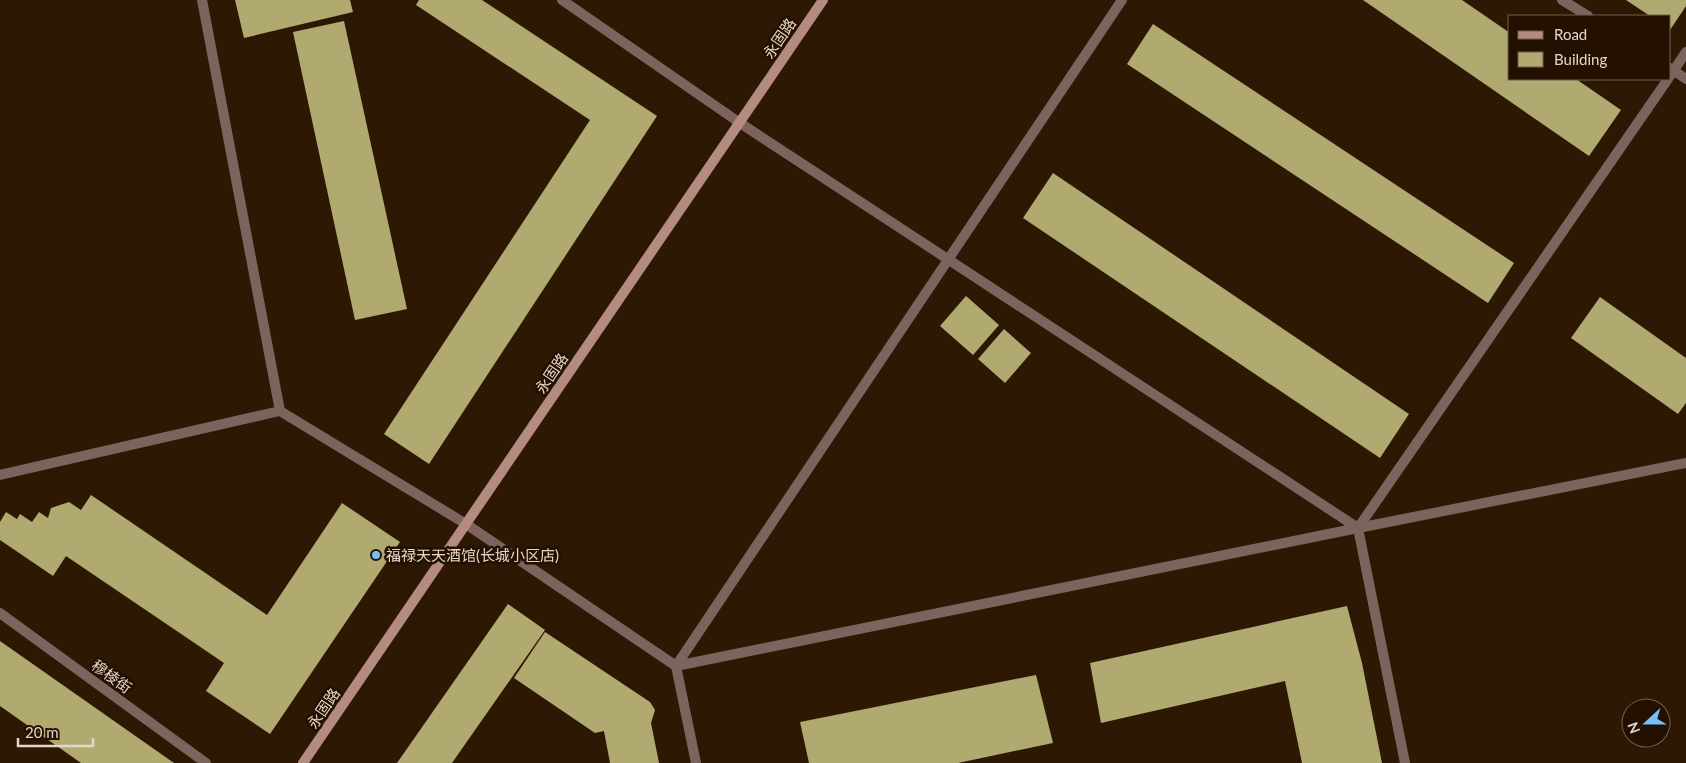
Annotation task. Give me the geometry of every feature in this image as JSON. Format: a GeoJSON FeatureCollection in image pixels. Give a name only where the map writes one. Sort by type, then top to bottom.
{"type":"FeatureCollection","features":[{"type":"Feature","properties":{"kind":"street"},"geometry":{"type":"LineString","coordinates":[[202,0],[280,411]]}},
{"type":"Feature","properties":{"kind":"street"},"geometry":{"type":"LineString","coordinates":[[562,0],[740,123],[1358,528],[1405,763]]}},
{"type":"Feature","properties":{"kind":"street","name":"永固路"},"geometry":{"type":"LineString","coordinates":[[303,763],[823,0]]}},
{"type":"Feature","properties":{"kind":"street"},"geometry":{"type":"LineString","coordinates":[[676,666],[1122,0]]}},
{"type":"Feature","properties":{"kind":"street"},"geometry":{"type":"LineString","coordinates":[[1562,0],[1586,15]]}},
{"type":"Feature","properties":{"kind":"street"},"geometry":{"type":"LineString","coordinates":[[1671,72],[1686,52]]}},
{"type":"Feature","properties":{"kind":"street"},"geometry":{"type":"LineString","coordinates":[[1671,73],[1686,79]]}},
{"type":"Feature","properties":{"kind":"street"},"geometry":{"type":"LineString","coordinates":[[1358,528],[1665,80]]}},
{"type":"Feature","properties":{"kind":"street"},"geometry":{"type":"LineString","coordinates":[[0,475],[280,411],[466,524],[676,666],[696,763]]}},
{"type":"Feature","properties":{"kind":"street"},"geometry":{"type":"LineString","coordinates":[[676,666],[1686,462]]}},
{"type":"Feature","properties":{"kind":"street","name":"穆棱街"},"geometry":{"type":"LineString","coordinates":[[0,613],[206,763]]}},
{"type":"Feature","properties":{"kind":"building"},"geometry":{"type":"Polygon","coordinates":[[[235,0],[350,0],[353,12],[244,38],[235,0]]]}},
{"type":"Feature","properties":{"kind":"building"},"geometry":{"type":"Polygon","coordinates":[[[419,0],[482,0],[657,116],[429,464],[384,434],[590,120],[416,5],[419,0]]]}},
{"type":"Feature","properties":{"kind":"building"},"geometry":{"type":"Polygon","coordinates":[[[1363,0],[1462,0],[1508,32],[1508,80],[1577,80],[1621,110],[1589,156],[1363,0]]]}},
{"type":"Feature","properties":{"kind":"building"},"geometry":{"type":"Polygon","coordinates":[[[1626,0],[1686,0],[1686,6],[1671,28],[1671,15],[1648,15],[1626,0]]]}},
{"type":"Feature","properties":{"kind":"building"},"geometry":{"type":"Polygon","coordinates":[[[344,21],[407,309],[355,320],[293,32],[344,21]]]}},
{"type":"Feature","properties":{"kind":"building"},"geometry":{"type":"Polygon","coordinates":[[[1153,24],[1514,263],[1488,303],[1127,64],[1153,24]]]}},
{"type":"Feature","properties":{"kind":"building"},"geometry":{"type":"Polygon","coordinates":[[[1053,173],[1409,414],[1380,458],[1023,218],[1053,173]]]}},
{"type":"Feature","properties":{"kind":"building"},"geometry":{"type":"Polygon","coordinates":[[[966,296],[999,325],[973,355],[940,326],[966,296]]]}},
{"type":"Feature","properties":{"kind":"building"},"geometry":{"type":"Polygon","coordinates":[[[1600,297],[1686,358],[1686,403],[1678,414],[1571,338],[1600,297]]]}},
{"type":"Feature","properties":{"kind":"building"},"geometry":{"type":"Polygon","coordinates":[[[1004,329],[1031,353],[1005,383],[978,359],[1004,329]]]}},
{"type":"Feature","properties":{"kind":"building"},"geometry":{"type":"Polygon","coordinates":[[[91,495],[267,615],[342,503],[400,542],[270,734],[206,691],[224,663],[66,556],[53,576],[0,540],[0,522],[6,512],[17,519],[20,514],[32,522],[39,512],[48,518],[51,508],[69,502],[81,510],[91,495]]]}},
{"type":"Feature","properties":{"kind":"building"},"geometry":{"type":"Polygon","coordinates":[[[508,604],[545,630],[452,763],[397,763],[508,604]]]}},
{"type":"Feature","properties":{"kind":"building"},"geometry":{"type":"Polygon","coordinates":[[[1347,606],[1362,663],[1382,763],[1302,763],[1285,681],[1101,723],[1090,663],[1347,606]]]}},
{"type":"Feature","properties":{"kind":"building"},"geometry":{"type":"Polygon","coordinates":[[[545,632],[650,702],[655,710],[651,723],[659,763],[610,763],[604,731],[595,733],[514,678],[545,632]]]}},
{"type":"Feature","properties":{"kind":"building"},"geometry":{"type":"Polygon","coordinates":[[[0,641],[174,763],[81,763],[0,706],[0,641]]]}},
{"type":"Feature","properties":{"kind":"building"},"geometry":{"type":"Polygon","coordinates":[[[1036,675],[1053,743],[958,763],[809,763],[800,722],[1036,675]]]}},
{"type":"Feature","properties":{"kind":"place","name":"福禄天天酒馆(长城小区店)"},"geometry":{"type":"Point","coordinates":[376,555]}}]}
